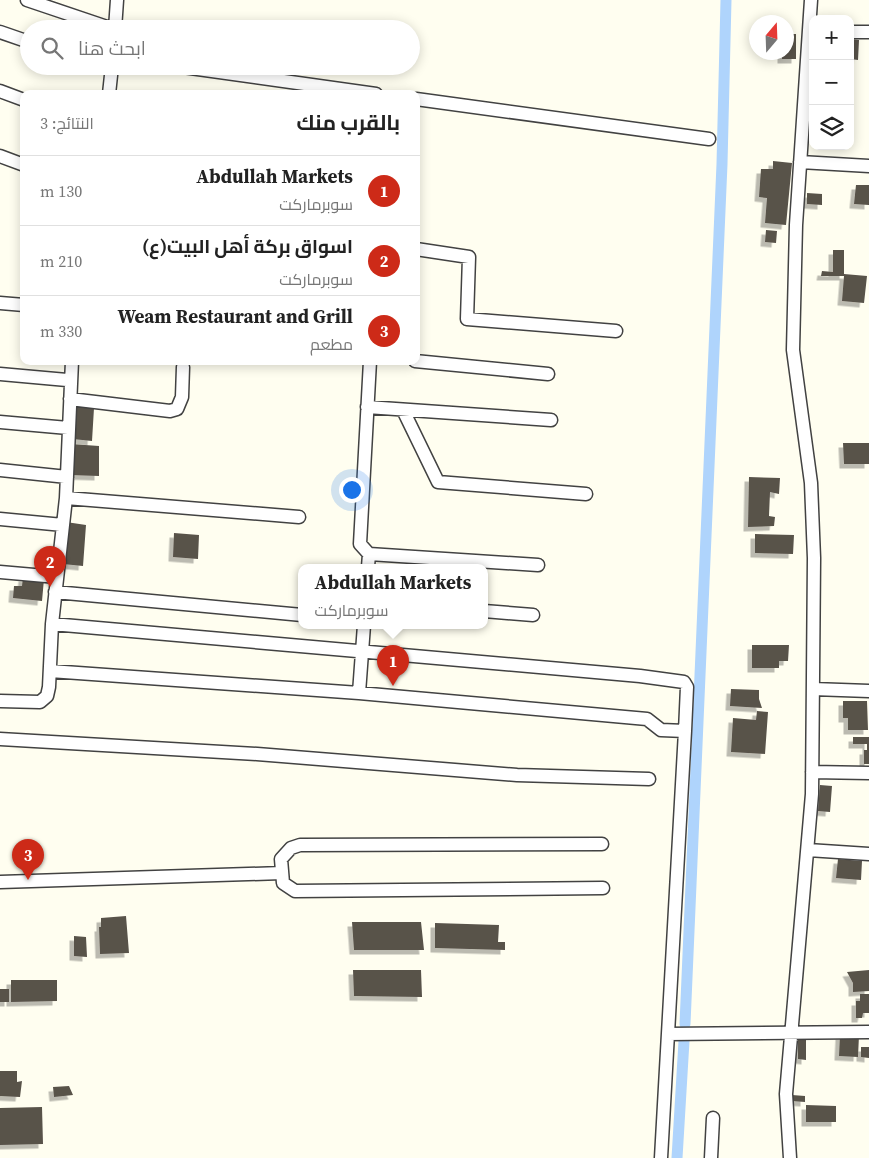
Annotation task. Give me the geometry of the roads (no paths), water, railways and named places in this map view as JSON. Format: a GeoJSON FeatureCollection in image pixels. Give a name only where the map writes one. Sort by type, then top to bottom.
{"type":"FeatureCollection","features":[{"type":"Feature","properties":{"kind":"street"},"geometry":{"type":"LineString","coordinates":[[26,0],[87,20]]}},
{"type":"Feature","properties":{"kind":"street"},"geometry":{"type":"LineString","coordinates":[[115,20],[117,0]]}},
{"type":"Feature","properties":{"kind":"street"},"geometry":{"type":"LineString","coordinates":[[811,0],[811,15]]}},
{"type":"Feature","properties":{"kind":"street"},"geometry":{"type":"LineString","coordinates":[[0,32],[20,39]]}},
{"type":"Feature","properties":{"kind":"street"},"geometry":{"type":"LineString","coordinates":[[854,32],[869,32]]}},
{"type":"Feature","properties":{"kind":"street"},"geometry":{"type":"LineString","coordinates":[[790,1158],[786,1094],[808,850],[812,772],[814,558],[812,483],[793,350],[800,162],[809,55]]}},
{"type":"Feature","properties":{"kind":"street"},"geometry":{"type":"LineString","coordinates":[[109,75],[110,90]]}},
{"type":"Feature","properties":{"kind":"street"},"geometry":{"type":"LineString","coordinates":[[240,75],[347,90]]}},
{"type":"Feature","properties":{"kind":"street"},"geometry":{"type":"LineString","coordinates":[[0,91],[20,98]]}},
{"type":"Feature","properties":{"kind":"street"},"geometry":{"type":"LineString","coordinates":[[420,100],[709,139]]}},
{"type":"Feature","properties":{"kind":"street"},"geometry":{"type":"LineString","coordinates":[[0,156],[20,164]]}},
{"type":"Feature","properties":{"kind":"street"},"geometry":{"type":"LineString","coordinates":[[800,162],[869,166]]}},
{"type":"Feature","properties":{"kind":"street"},"geometry":{"type":"LineString","coordinates":[[420,251],[469,257],[467,319],[616,332]]}},
{"type":"Feature","properties":{"kind":"street"},"geometry":{"type":"LineString","coordinates":[[0,303],[20,305]]}},
{"type":"Feature","properties":{"kind":"street"},"geometry":{"type":"LineString","coordinates":[[420,361],[548,374]]}},
{"type":"Feature","properties":{"kind":"street"},"geometry":{"type":"LineString","coordinates":[[0,701],[40,702],[47,696],[55,592],[66,498],[72,365]]}},
{"type":"Feature","properties":{"kind":"street"},"geometry":{"type":"LineString","coordinates":[[370,365],[360,544],[369,554],[538,565]]}},
{"type":"Feature","properties":{"kind":"street"},"geometry":{"type":"LineString","coordinates":[[70,399],[170,410],[176,409],[182,397],[183,367]]}},
{"type":"Feature","properties":{"kind":"street"},"geometry":{"type":"LineString","coordinates":[[0,374],[67,380]]}},
{"type":"Feature","properties":{"kind":"street"},"geometry":{"type":"LineString","coordinates":[[367,407],[551,420]]}},
{"type":"Feature","properties":{"kind":"street"},"geometry":{"type":"LineString","coordinates":[[403,410],[438,482],[586,494]]}},
{"type":"Feature","properties":{"kind":"street"},"geometry":{"type":"LineString","coordinates":[[0,422],[68,428]]}},
{"type":"Feature","properties":{"kind":"street"},"geometry":{"type":"LineString","coordinates":[[0,470],[67,477]]}},
{"type":"Feature","properties":{"kind":"street"},"geometry":{"type":"LineString","coordinates":[[66,498],[299,517]]}},
{"type":"Feature","properties":{"kind":"street"},"geometry":{"type":"LineString","coordinates":[[0,519],[63,525]]}},
{"type":"Feature","properties":{"kind":"street"},"geometry":{"type":"LineString","coordinates":[[368,564],[369,554]]}},
{"type":"Feature","properties":{"kind":"street"},"geometry":{"type":"LineString","coordinates":[[0,572],[57,577]]}},
{"type":"Feature","properties":{"kind":"street"},"geometry":{"type":"LineString","coordinates":[[55,592],[298,615]]}},
{"type":"Feature","properties":{"kind":"street"},"geometry":{"type":"LineString","coordinates":[[488,611],[532,615]]}},
{"type":"Feature","properties":{"kind":"street"},"geometry":{"type":"LineString","coordinates":[[52,624],[362,650],[684,682],[687,687],[685,731],[661,1158]]}},
{"type":"Feature","properties":{"kind":"street"},"geometry":{"type":"LineString","coordinates":[[359,692],[364,629]]}},
{"type":"Feature","properties":{"kind":"street"},"geometry":{"type":"LineString","coordinates":[[50,670],[359,692],[647,719],[661,730],[685,731]]}},
{"type":"Feature","properties":{"kind":"street"},"geometry":{"type":"LineString","coordinates":[[813,689],[869,691]]}},
{"type":"Feature","properties":{"kind":"street"},"geometry":{"type":"LineString","coordinates":[[0,739],[257,754],[517,775],[649,780]]}},
{"type":"Feature","properties":{"kind":"street"},"geometry":{"type":"LineString","coordinates":[[812,772],[869,773]]}},
{"type":"Feature","properties":{"kind":"street"},"geometry":{"type":"LineString","coordinates":[[602,844],[300,845],[285,852],[281,859],[283,883],[288,888],[306,892],[603,888]]}},
{"type":"Feature","properties":{"kind":"street"},"geometry":{"type":"LineString","coordinates":[[808,850],[869,854]]}},
{"type":"Feature","properties":{"kind":"street"},"geometry":{"type":"LineString","coordinates":[[0,882],[282,873]]}},
{"type":"Feature","properties":{"kind":"street"},"geometry":{"type":"LineString","coordinates":[[668,1034],[869,1032]]}},
{"type":"Feature","properties":{"kind":"street"},"geometry":{"type":"LineString","coordinates":[[711,1158],[713,1118]]}},
{"type":"Feature","properties":{"kind":"waterway"},"geometry":{"type":"LineString","coordinates":[[685,1024],[722,164],[726,0]]}},
{"type":"Feature","properties":{"kind":"waterway"},"geometry":{"type":"LineString","coordinates":[[677,1158],[684,1041]]}},
{"type":"Feature","properties":{"kind":"place","name":"اسواق بركة أهل البيت(ع)"},"geometry":{"type":"Point","coordinates":[50,587]}},
{"type":"Feature","properties":{"kind":"place","name":"Abdullah Markets"},"geometry":{"type":"Point","coordinates":[393,686]}},
{"type":"Feature","properties":{"kind":"place","name":"Weam Restaurant and Grill"},"geometry":{"type":"Point","coordinates":[28,880]}}]}
